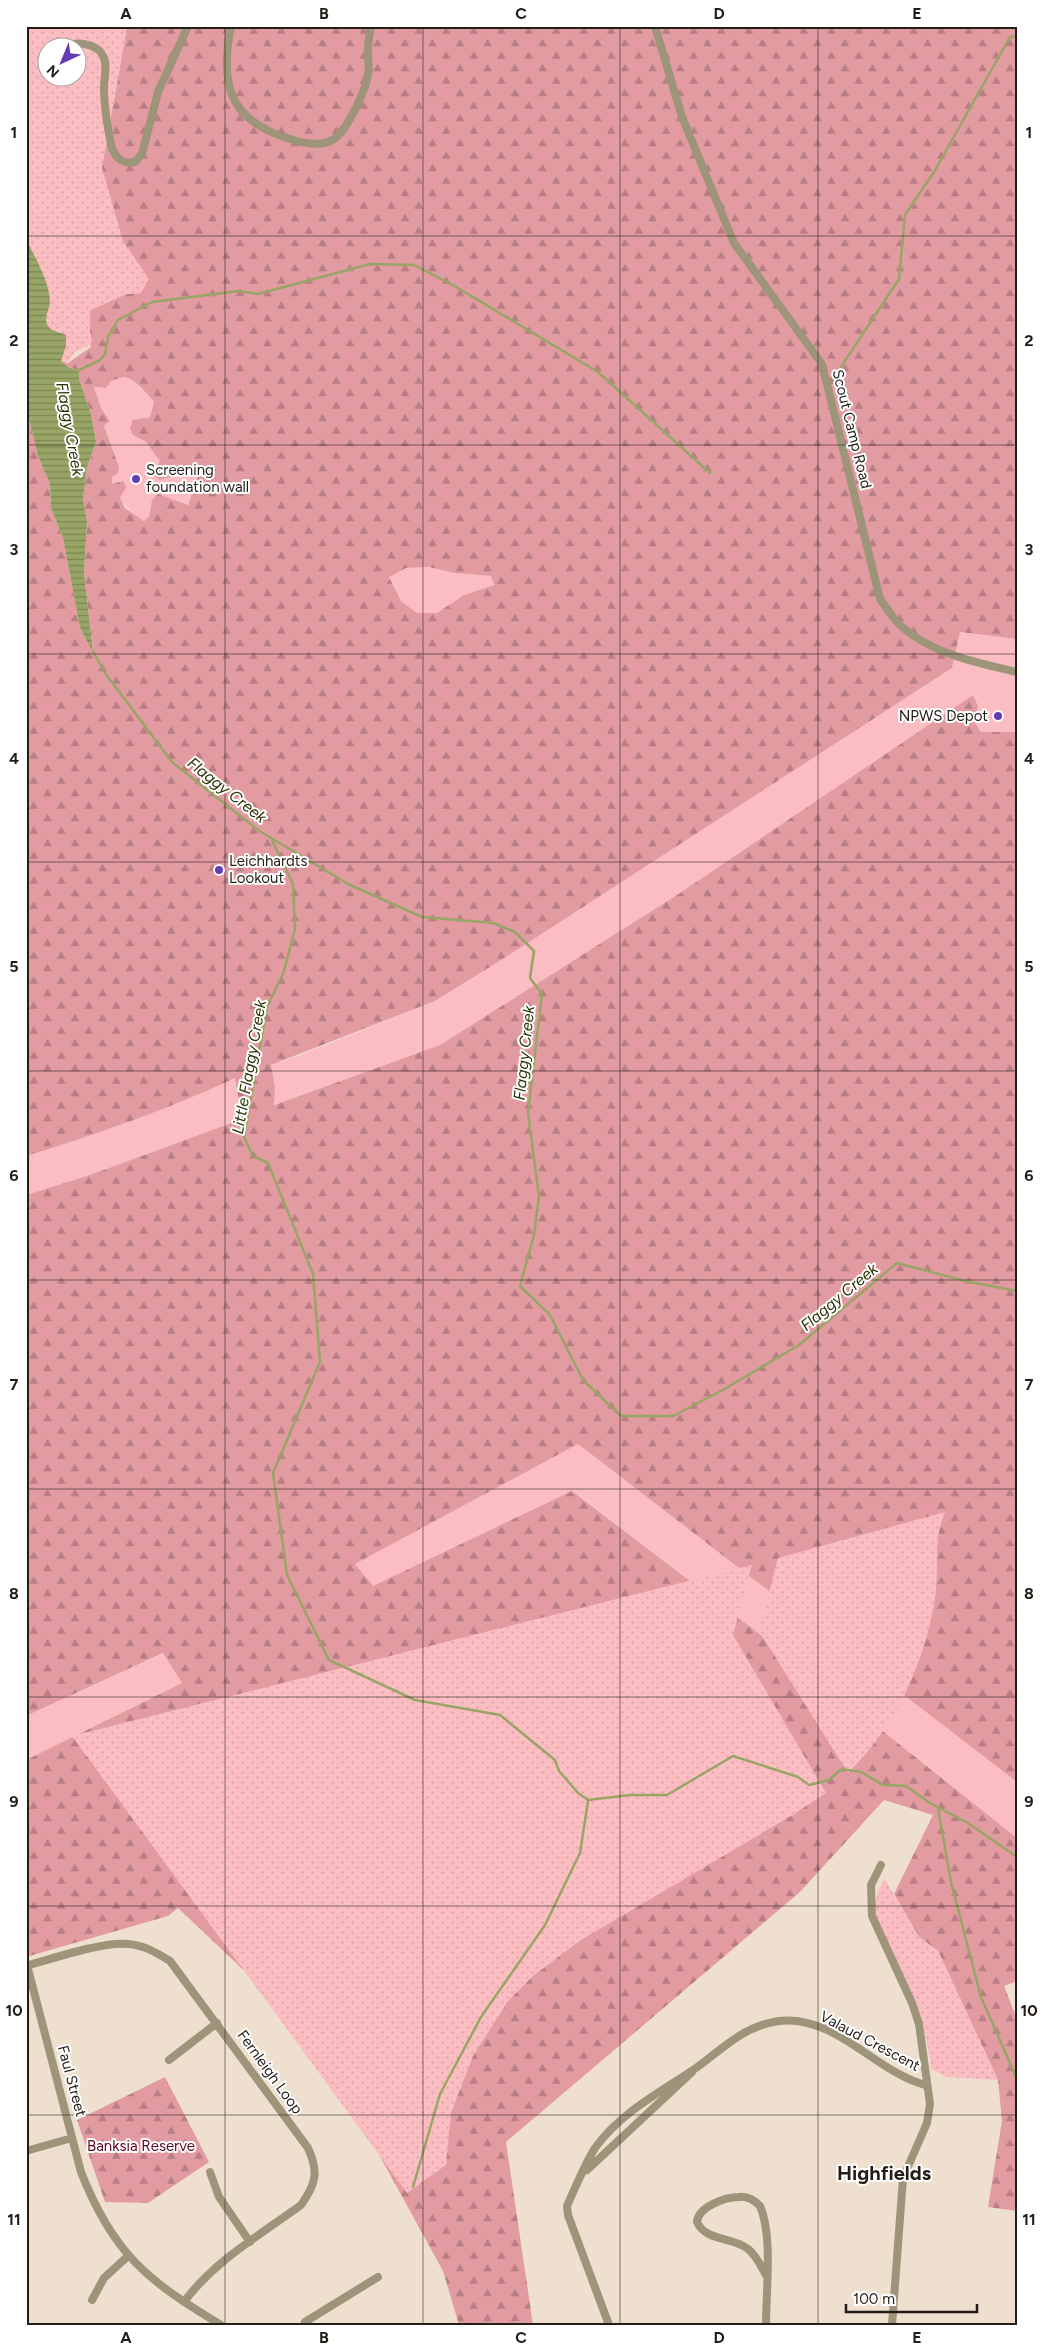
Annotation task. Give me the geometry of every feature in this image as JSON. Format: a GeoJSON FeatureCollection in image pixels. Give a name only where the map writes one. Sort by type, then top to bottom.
{"type":"FeatureCollection","features":[{"type":"Feature","properties":{"kind":"street"},"geometry":{"type":"LineString","coordinates":[[88,45],[99,50],[103,56],[104,88],[112,149],[116,158],[124,162],[135,162],[142,154],[158,92],[188,26]]}},
{"type":"Feature","properties":{"kind":"street"},"geometry":{"type":"LineString","coordinates":[[231,26],[226,60],[228,81],[233,98],[243,115],[258,127],[289,139],[306,143],[322,143],[336,138],[358,103],[368,77],[369,62],[367,50],[371,26]]}},
{"type":"Feature","properties":{"kind":"street","name":"Scout Camp Road"},"geometry":{"type":"LineString","coordinates":[[655,26],[682,116],[734,243],[822,364],[880,599],[898,624],[924,644],[983,664],[1017,672]]}},
{"type":"Feature","properties":{"kind":"street"},"geometry":{"type":"LineString","coordinates":[[881,1865],[871,1885],[872,1916],[912,2003],[919,2024],[925,2085],[930,2104],[928,2123],[903,2178],[892,2325]]}},
{"type":"Feature","properties":{"kind":"street","name":"Fernleigh Loop"},"geometry":{"type":"LineString","coordinates":[[27,1966],[108,1945],[127,1944],[150,1949],[170,1961],[308,2148],[316,2164],[311,2192],[301,2205],[214,2268],[198,2283],[184,2302]]}},
{"type":"Feature","properties":{"kind":"street","name":"Faul Street"},"geometry":{"type":"LineString","coordinates":[[27,1966],[81,2172],[92,2199],[109,2230],[128,2256],[159,2285],[221,2325]]}},
{"type":"Feature","properties":{"kind":"street","name":"Valaud Crescent"},"geometry":{"type":"LineString","coordinates":[[609,2325],[567,2210],[575,2188],[596,2148],[613,2128],[673,2081],[694,2069],[753,2028],[780,2021],[796,2020],[813,2024],[906,2078],[925,2085]]}},
{"type":"Feature","properties":{"kind":"street"},"geometry":{"type":"LineString","coordinates":[[169,2060],[217,2023]]}},
{"type":"Feature","properties":{"kind":"street","name":"Valaud Crescent"},"geometry":{"type":"LineString","coordinates":[[584,2173],[624,2133],[682,2083],[694,2069]]}},
{"type":"Feature","properties":{"kind":"street"},"geometry":{"type":"LineString","coordinates":[[26,2152],[72,2138]]}},
{"type":"Feature","properties":{"kind":"street"},"geometry":{"type":"LineString","coordinates":[[210,2172],[218,2197],[250,2242]]}},
{"type":"Feature","properties":{"kind":"street"},"geometry":{"type":"LineString","coordinates":[[766,2275],[748,2249],[733,2241],[708,2234],[702,2229],[697,2222],[700,2214],[710,2207],[733,2197],[749,2198],[760,2206],[766,2228],[766,2275],[766,2325]]}},
{"type":"Feature","properties":{"kind":"street"},"geometry":{"type":"LineString","coordinates":[[92,2300],[104,2278],[128,2256]]}},
{"type":"Feature","properties":{"kind":"street"},"geometry":{"type":"LineString","coordinates":[[304,2325],[378,2277]]}},
{"type":"Feature","properties":{"kind":"shaded area"},"geometry":{"type":"Polygon","coordinates":[[[26,26],[127,26],[102,168],[123,241],[149,279],[141,293],[126,294],[90,310],[92,342],[87,347],[75,352],[68,362],[61,361],[66,346],[60,331],[51,331],[47,325],[46,316],[50,302],[45,280],[26,239],[26,26]]]}},
{"type":"Feature","properties":{"kind":"shaded area"},"geometry":{"type":"Polygon","coordinates":[[[123,377],[136,383],[154,403],[150,417],[133,420],[133,435],[146,442],[161,461],[153,475],[172,477],[192,473],[198,476],[187,506],[172,499],[150,507],[149,518],[144,521],[122,502],[113,489],[112,477],[119,467],[104,426],[110,420],[101,408],[94,387],[106,388],[111,381],[123,377]]]}},
{"type":"Feature","properties":{"kind":"shaded area"},"geometry":{"type":"Polygon","coordinates":[[[429,567],[454,573],[491,576],[494,585],[464,595],[437,614],[417,613],[401,601],[389,577],[406,568],[429,567]]]}},
{"type":"Feature","properties":{"kind":"shaded area"},"geometry":{"type":"Polygon","coordinates":[[[960,632],[1017,639],[1017,732],[981,732],[974,721],[978,706],[973,696],[680,893],[440,1045],[273,1105],[275,1087],[271,1065],[435,1001],[506,957],[952,668],[960,632]]]}},
{"type":"Feature","properties":{"kind":"shaded area"},"geometry":{"type":"Polygon","coordinates":[[[235,1078],[239,1101],[237,1121],[87,1176],[26,1195],[26,1156],[132,1121],[184,1101],[235,1078]]]}},
{"type":"Feature","properties":{"kind":"shaded area"},"geometry":{"type":"Polygon","coordinates":[[[578,1444],[1017,1782],[1017,1838],[782,1651],[573,1491],[373,1587],[355,1564],[578,1444]]]}},
{"type":"Feature","properties":{"kind":"shaded area"},"geometry":{"type":"Polygon","coordinates":[[[945,1512],[938,1538],[935,1599],[924,1647],[894,1714],[865,1755],[848,1773],[759,1631],[778,1558],[945,1512]]]}},
{"type":"Feature","properties":{"kind":"shaded area"},"geometry":{"type":"Polygon","coordinates":[[[752,1565],[733,1635],[826,1793],[791,1816],[581,1940],[533,1976],[508,2001],[473,2056],[451,2113],[446,2165],[407,2193],[72,1736],[752,1565]]]}},
{"type":"Feature","properties":{"kind":"shaded area"},"geometry":{"type":"Polygon","coordinates":[[[164,1653],[182,1683],[26,1760],[26,1716],[164,1653]]]}},
{"type":"Feature","properties":{"kind":"shaded area"},"geometry":{"type":"Polygon","coordinates":[[[885,1879],[919,1937],[938,1951],[998,2080],[947,2077],[931,2069],[926,2038],[917,2009],[877,1919],[876,1898],[885,1879]]]}},
{"type":"Feature","properties":{"kind":"green space"},"geometry":{"type":"Polygon","coordinates":[[[127,26],[1017,26],[1017,639],[960,632],[952,668],[506,957],[435,1001],[271,1065],[275,1087],[274,1105],[440,1045],[680,893],[973,695],[978,706],[974,721],[981,732],[1017,732],[1017,1782],[578,1444],[355,1564],[373,1586],[572,1491],[782,1651],[1017,1838],[1017,1981],[1004,1986],[1017,2019],[1017,2211],[988,2207],[1002,2121],[998,2080],[938,1951],[919,1937],[894,1894],[933,1815],[884,1800],[800,1892],[506,2142],[533,2325],[459,2325],[443,2271],[382,2160],[326,2048],[178,1908],[168,1916],[26,1957],[26,1760],[182,1683],[163,1653],[26,1716],[26,1195],[87,1176],[237,1121],[239,1101],[235,1078],[184,1101],[132,1121],[26,1156],[26,407],[38,456],[50,484],[51,508],[63,538],[80,628],[93,651],[84,572],[87,522],[83,499],[87,467],[96,442],[91,414],[79,379],[79,370],[68,367],[61,361],[68,363],[91,347],[88,337],[90,310],[126,294],[141,293],[79,247],[114,100],[127,26]],[[123,377],[111,381],[106,388],[94,387],[101,408],[110,421],[104,426],[119,467],[118,473],[112,477],[112,484],[123,481],[126,487],[120,498],[125,508],[144,521],[149,517],[152,500],[158,494],[188,505],[198,476],[185,473],[159,480],[153,475],[160,461],[146,442],[133,435],[130,428],[133,420],[150,417],[154,402],[136,383],[123,377]],[[429,567],[406,568],[389,577],[401,601],[417,613],[437,613],[464,595],[494,585],[491,576],[454,573],[429,567]]]}},
{"type":"Feature","properties":{"kind":"green space","name":"Banksia Reserve"},"geometry":{"type":"Polygon","coordinates":[[[165,2077],[209,2162],[148,2203],[105,2202],[77,2120],[165,2077]]]}},
{"type":"Feature","properties":{"kind":"water"},"geometry":{"type":"Polygon","coordinates":[[[26,239],[41,269],[49,293],[50,301],[46,318],[48,327],[66,335],[66,346],[61,361],[68,367],[79,370],[79,379],[91,414],[96,442],[87,467],[83,499],[87,522],[84,572],[93,652],[80,628],[63,538],[51,508],[50,484],[38,456],[26,407],[26,239]]]}},
{"type":"Feature","properties":{"kind":"waterway"},"geometry":{"type":"LineString","coordinates":[[833,379],[899,279],[905,215],[934,172],[1010,37],[1017,36]]}},
{"type":"Feature","properties":{"kind":"waterway"},"geometry":{"type":"LineString","coordinates":[[77,371],[100,360],[105,354],[108,337],[118,320],[152,302],[239,291],[258,294],[370,264],[414,265],[453,285],[598,372],[710,473]]}},
{"type":"Feature","properties":{"kind":"waterway","name":"Flaggy Creek"},"geometry":{"type":"LineString","coordinates":[[93,651],[105,673],[172,762],[258,830],[348,884],[422,917],[493,923],[515,932],[534,951],[530,978],[542,994],[528,1113],[539,1196],[534,1235],[520,1286],[550,1315],[583,1380],[621,1416],[673,1416],[721,1391],[799,1345],[897,1263],[965,1281],[1017,1291]]}},
{"type":"Feature","properties":{"kind":"waterway","name":"Little Flaggy Creek"},"geometry":{"type":"LineString","coordinates":[[271,838],[293,884],[295,929],[283,974],[267,1007],[244,1137],[253,1156],[268,1163],[313,1274],[320,1362],[273,1473],[287,1575],[329,1660],[415,1700],[500,1715],[555,1760],[559,1771],[578,1793],[588,1800],[630,1795],[667,1795],[733,1756],[798,1777],[809,1785],[829,1780],[840,1770],[848,1770],[861,1772],[883,1785],[906,1786],[930,1803],[968,1823],[1017,1857]]}},
{"type":"Feature","properties":{"kind":"waterway"},"geometry":{"type":"LineString","coordinates":[[413,2187],[440,2094],[481,2017],[545,1925],[580,1853],[588,1801]]}},
{"type":"Feature","properties":{"kind":"waterway"},"geometry":{"type":"LineString","coordinates":[[938,1808],[951,1882],[981,1997],[1017,2079]]}},
{"type":"Feature","properties":{"kind":"place","name":"Screening foundation wall"},"geometry":{"type":"Point","coordinates":[136,479]}},
{"type":"Feature","properties":{"kind":"place","name":"NPWS Depot"},"geometry":{"type":"Point","coordinates":[998,716]}},
{"type":"Feature","properties":{"kind":"place","name":"Leichhardts Lookout"},"geometry":{"type":"Point","coordinates":[219,870]}},
{"type":"Feature","properties":{"kind":"district","name":"Highfields"},"geometry":{"type":"Point","coordinates":[884,2173]}}]}
